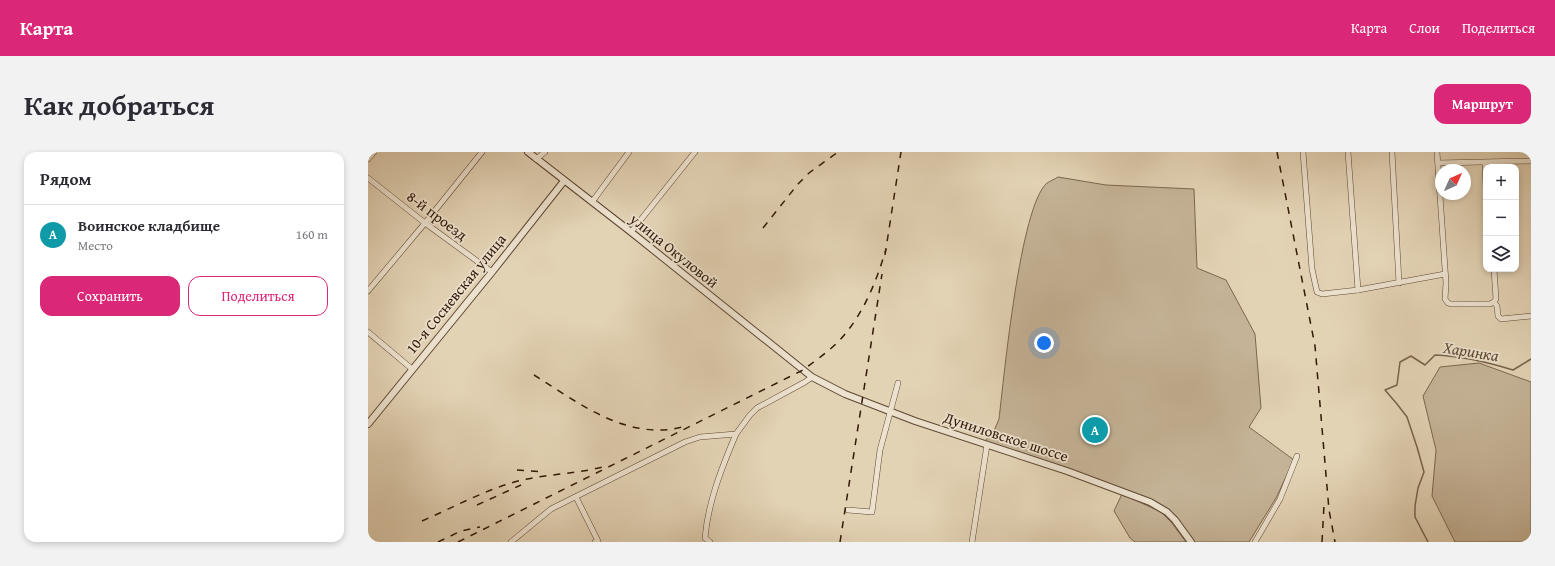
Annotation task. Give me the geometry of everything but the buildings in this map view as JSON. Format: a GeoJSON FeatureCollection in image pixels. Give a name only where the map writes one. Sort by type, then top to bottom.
{"type":"FeatureCollection","features":[{"type":"Feature","properties":{"kind":"street"},"geometry":{"type":"LineString","coordinates":[[368,159],[374,152]]}},
{"type":"Feature","properties":{"kind":"street"},"geometry":{"type":"LineString","coordinates":[[368,291],[482,152]]}},
{"type":"Feature","properties":{"kind":"street","name":"улица Окуловой"},"geometry":{"type":"LineString","coordinates":[[528,152],[631,232],[803,370]]}},
{"type":"Feature","properties":{"kind":"street"},"geometry":{"type":"LineString","coordinates":[[536,158],[544,152]]}},
{"type":"Feature","properties":{"kind":"street"},"geometry":{"type":"LineString","coordinates":[[592,202],[629,152]]}},
{"type":"Feature","properties":{"kind":"street"},"geometry":{"type":"LineString","coordinates":[[631,232],[695,152]]}},
{"type":"Feature","properties":{"kind":"street"},"geometry":{"type":"LineString","coordinates":[[1303,152],[1312,269],[1317,292],[1322,294],[1358,290],[1445,274]]}},
{"type":"Feature","properties":{"kind":"street"},"geometry":{"type":"LineString","coordinates":[[1348,152],[1358,290]]}},
{"type":"Feature","properties":{"kind":"street"},"geometry":{"type":"LineString","coordinates":[[1392,152],[1399,283]]}},
{"type":"Feature","properties":{"kind":"street"},"geometry":{"type":"LineString","coordinates":[[1437,152],[1445,274],[1445,296],[1448,303],[1490,304],[1494,302]]}},
{"type":"Feature","properties":{"kind":"street"},"geometry":{"type":"LineString","coordinates":[[1438,163],[1531,161]]}},
{"type":"Feature","properties":{"kind":"street","name":"8-й проезд"},"geometry":{"type":"LineString","coordinates":[[368,178],[425,223],[492,272]]}},
{"type":"Feature","properties":{"kind":"street","name":"10-я Сосневская улица"},"geometry":{"type":"LineString","coordinates":[[368,424],[564,181]]}},
{"type":"Feature","properties":{"kind":"street"},"geometry":{"type":"LineString","coordinates":[[1494,272],[1496,299],[1494,302]]}},
{"type":"Feature","properties":{"kind":"street"},"geometry":{"type":"LineString","coordinates":[[1494,302],[1497,306],[1498,316],[1501,319],[1531,316]]}},
{"type":"Feature","properties":{"kind":"street"},"geometry":{"type":"LineString","coordinates":[[368,332],[412,369]]}},
{"type":"Feature","properties":{"kind":"street","name":"Дуниловское шоссе"},"geometry":{"type":"LineString","coordinates":[[803,370],[812,377],[845,394],[891,412],[1067,471],[1150,502],[1167,512],[1175,520],[1191,542]]}},
{"type":"Feature","properties":{"kind":"street"},"geometry":{"type":"LineString","coordinates":[[710,542],[705,540],[706,522],[722,467],[736,434],[757,408],[812,377]]}},
{"type":"Feature","properties":{"kind":"street"},"geometry":{"type":"LineString","coordinates":[[848,510],[872,512],[880,450],[898,383]]}},
{"type":"Feature","properties":{"kind":"street"},"geometry":{"type":"LineString","coordinates":[[513,540],[551,509],[686,442],[700,437],[736,434]]}},
{"type":"Feature","properties":{"kind":"street"},"geometry":{"type":"LineString","coordinates":[[972,542],[987,445]]}},
{"type":"Feature","properties":{"kind":"street"},"geometry":{"type":"LineString","coordinates":[[1255,542],[1280,500],[1297,456]]}},
{"type":"Feature","properties":{"kind":"street"},"geometry":{"type":"LineString","coordinates":[[576,497],[597,542]]}},
{"type":"Feature","properties":{"kind":"shaded area"},"geometry":{"type":"Polygon","coordinates":[[[1058,177],[1106,185],[1194,189],[1197,268],[1226,280],[1255,334],[1261,408],[1249,427],[1294,460],[1276,498],[1249,542],[1193,542],[1167,510],[984,442],[994,431],[999,419],[1009,332],[1021,257],[1029,224],[1037,198],[1047,183],[1058,177]]]}},
{"type":"Feature","properties":{"kind":"shaded area"},"geometry":{"type":"Polygon","coordinates":[[[1479,363],[1531,382],[1531,542],[1455,542],[1432,496],[1436,450],[1423,396],[1440,367],[1479,363]]]}},
{"type":"Feature","properties":{"kind":"shaded area"},"geometry":{"type":"Polygon","coordinates":[[[1122,494],[1161,512],[1171,522],[1186,542],[1135,542],[1130,538],[1114,511],[1122,494]]]}},
{"type":"Feature","properties":{"kind":"waterway","name":"Харинка"},"geometry":{"type":"LineString","coordinates":[[1428,542],[1415,517],[1418,488],[1424,472],[1417,447],[1407,417],[1385,390],[1397,385],[1400,362],[1411,356],[1425,365],[1435,355],[1474,360],[1513,370],[1531,359]]}},
{"type":"Feature","properties":{"kind":"railway"},"geometry":{"type":"LineString","coordinates":[[763,228],[798,184],[809,173],[838,152]]}},
{"type":"Feature","properties":{"kind":"railway"},"geometry":{"type":"LineString","coordinates":[[885,255],[901,152]]}},
{"type":"Feature","properties":{"kind":"railway"},"geometry":{"type":"LineString","coordinates":[[1277,152],[1315,346],[1329,510],[1335,542]]}},
{"type":"Feature","properties":{"kind":"railway"},"geometry":{"type":"LineString","coordinates":[[458,542],[803,370],[835,345],[848,331],[868,298],[886,249]]}},
{"type":"Feature","properties":{"kind":"railway"},"geometry":{"type":"LineString","coordinates":[[840,542],[882,274]]}},
{"type":"Feature","properties":{"kind":"railway"},"geometry":{"type":"LineString","coordinates":[[534,375],[587,408],[625,425],[645,429],[665,430],[686,426]]}},
{"type":"Feature","properties":{"kind":"railway"},"geometry":{"type":"LineString","coordinates":[[422,521],[482,494],[518,481],[603,467]]}},
{"type":"Feature","properties":{"kind":"railway"},"geometry":{"type":"LineString","coordinates":[[517,470],[545,472]]}},
{"type":"Feature","properties":{"kind":"railway"},"geometry":{"type":"LineString","coordinates":[[477,505],[521,485]]}},
{"type":"Feature","properties":{"kind":"railway"},"geometry":{"type":"LineString","coordinates":[[1322,542],[1324,505]]}},
{"type":"Feature","properties":{"kind":"railway"},"geometry":{"type":"LineString","coordinates":[[438,542],[461,531],[480,527]]}},
{"type":"Feature","properties":{"kind":"place","name":"Воинское кладбище"},"geometry":{"type":"Point","coordinates":[1095,430]}}]}
